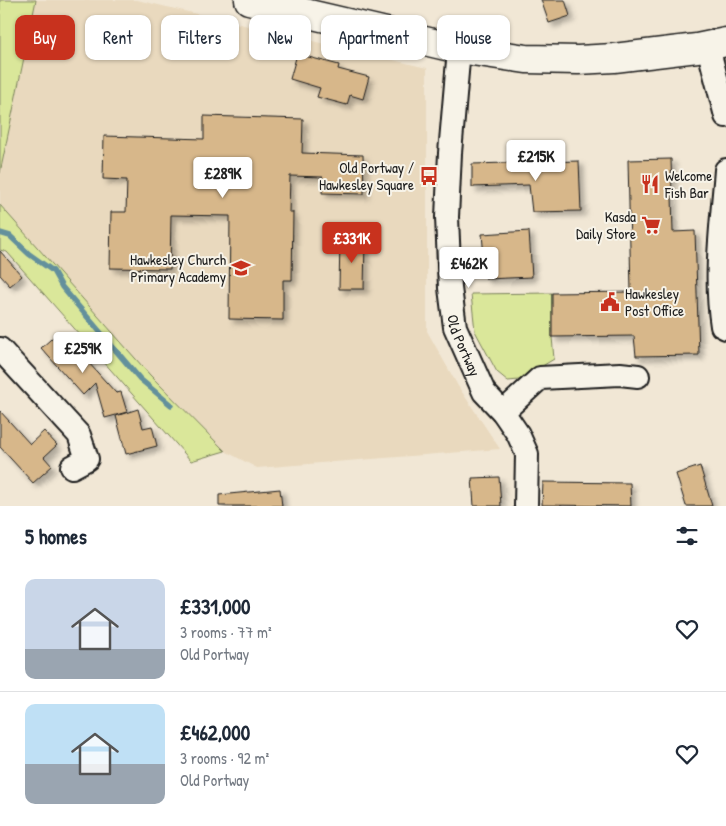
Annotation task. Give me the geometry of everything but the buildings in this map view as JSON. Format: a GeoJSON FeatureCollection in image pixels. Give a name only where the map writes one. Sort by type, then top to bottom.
{"type":"FeatureCollection","features":[{"type":"Feature","properties":{"kind":"street"},"geometry":{"type":"LineString","coordinates":[[249,0],[437,44]]}},
{"type":"Feature","properties":{"kind":"street"},"geometry":{"type":"LineString","coordinates":[[510,57],[526,59],[578,60],[614,58],[717,44],[726,116]]}},
{"type":"Feature","properties":{"kind":"street","name":"Old Portway"},"geometry":{"type":"LineString","coordinates":[[458,60],[450,153],[447,218],[450,288],[455,327],[484,392],[503,412],[518,434],[527,454],[526,506]]}},
{"type":"Feature","properties":{"kind":"street"},"geometry":{"type":"LineString","coordinates":[[726,170],[722,270],[718,302],[722,326],[726,328]]}},
{"type":"Feature","properties":{"kind":"street"},"geometry":{"type":"LineString","coordinates":[[0,348],[79,434],[87,459],[72,467]]}},
{"type":"Feature","properties":{"kind":"street"},"geometry":{"type":"LineString","coordinates":[[503,412],[540,378],[620,374],[638,376]]}},
{"type":"Feature","properties":{"kind":"shaded area","name":"Hawkesley Church Primary Academy"},"geometry":{"type":"Polygon","coordinates":[[[36,0],[137,0],[201,15],[161,15],[161,60],[239,60],[239,24],[249,26],[249,60],[311,60],[311,41],[321,43],[321,60],[393,60],[427,68],[427,331],[458,386],[500,449],[257,468],[225,451],[150,375],[0,205],[0,173],[24,60],[75,60],[75,15],[33,15],[36,0]]]}},
{"type":"Feature","properties":{"kind":"green space"},"geometry":{"type":"Polygon","coordinates":[[[0,0],[36,0],[33,15],[15,15],[15,60],[24,60],[0,173],[0,0]]]}},
{"type":"Feature","properties":{"kind":"green space"},"geometry":{"type":"Polygon","coordinates":[[[0,205],[150,375],[225,451],[191,461],[7,252],[0,250],[0,205]]]}},
{"type":"Feature","properties":{"kind":"green space"},"geometry":{"type":"Polygon","coordinates":[[[552,293],[554,359],[519,380],[508,381],[497,372],[475,331],[471,294],[552,293]]]}},
{"type":"Feature","properties":{"kind":"waterway"},"geometry":{"type":"LineString","coordinates":[[0,233],[10,236],[29,254],[53,271],[62,287],[140,379],[171,405]]}},
{"type":"Feature","properties":{"kind":"place","name":"Old Portway / Hawkesley Square"},"geometry":{"type":"Point","coordinates":[429,176]}},
{"type":"Feature","properties":{"kind":"place","name":"Welcome Fish Bar"},"geometry":{"type":"Point","coordinates":[650,184]}},
{"type":"Feature","properties":{"kind":"place","name":"Kasda Daily Store"},"geometry":{"type":"Point","coordinates":[651,225]}},
{"type":"Feature","properties":{"kind":"place","name":"Hawkesley Church Primary Academy"},"geometry":{"type":"Point","coordinates":[241,268]}},
{"type":"Feature","properties":{"kind":"place","name":"Hawkesley Post Office"},"geometry":{"type":"Point","coordinates":[610,302]}}]}
